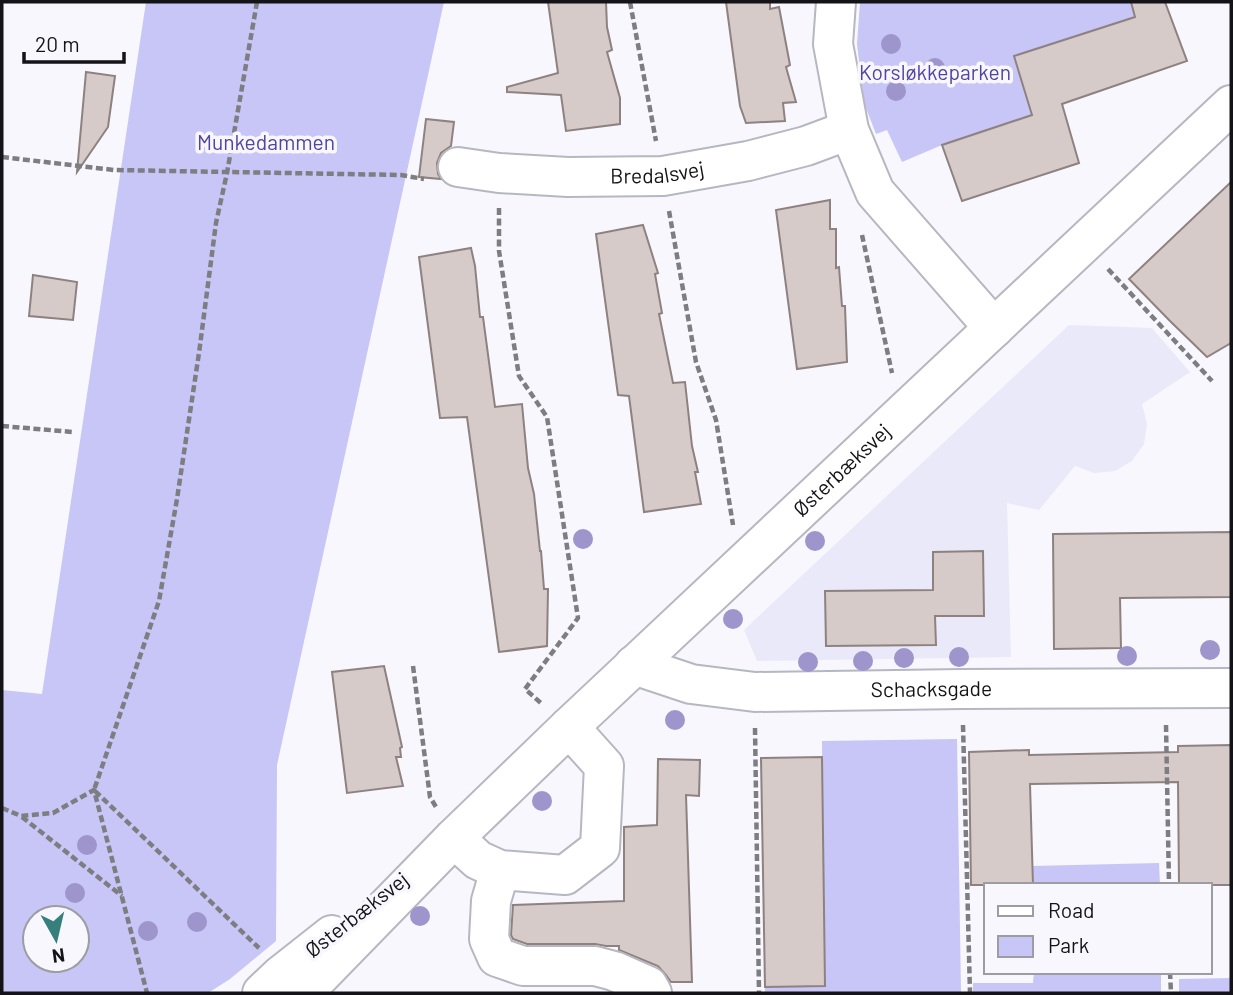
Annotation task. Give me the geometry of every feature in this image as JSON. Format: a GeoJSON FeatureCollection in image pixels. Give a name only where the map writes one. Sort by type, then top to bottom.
{"type":"FeatureCollection","features":[{"type":"Feature","properties":{"kind":"street"},"geometry":{"type":"LineString","coordinates":[[836,2],[833,44],[849,130],[875,192],[994,328]]}},
{"type":"Feature","properties":{"kind":"street","name":"Østerbæksvej"},"geometry":{"type":"LineString","coordinates":[[284,986],[454,838],[634,665],[1231,105]]}},
{"type":"Feature","properties":{"kind":"street","name":"Bredalsvej"},"geometry":{"type":"LineString","coordinates":[[458,167],[499,173],[568,177],[663,176],[748,161],[806,146],[849,130]]}},
{"type":"Feature","properties":{"kind":"street","name":"Schacksgade"},"geometry":{"type":"LineString","coordinates":[[634,665],[691,684],[755,692],[1231,688]]}},
{"type":"Feature","properties":{"kind":"street"},"geometry":{"type":"LineString","coordinates":[[454,838],[478,860],[500,870],[565,874],[600,848],[604,766],[569,727]]}},
{"type":"Feature","properties":{"kind":"street"},"geometry":{"type":"LineString","coordinates":[[500,870],[491,901],[489,939],[497,957],[523,966],[595,966],[648,986],[652,993]]}},
{"type":"Feature","properties":{"kind":"path"},"geometry":{"type":"LineString","coordinates":[[147,993],[94,790],[159,601],[177,499],[216,223],[257,2]]}},
{"type":"Feature","properties":{"kind":"path"},"geometry":{"type":"LineString","coordinates":[[630,2],[696,362],[716,420],[739,567]]}},
{"type":"Feature","properties":{"kind":"path"},"geometry":{"type":"LineString","coordinates":[[2,157],[114,170],[401,175],[448,183],[458,167]]}},
{"type":"Feature","properties":{"kind":"path"},"geometry":{"type":"LineString","coordinates":[[499,173],[499,251],[519,376],[547,416],[578,618],[525,689],[569,727]]}},
{"type":"Feature","properties":{"kind":"path"},"geometry":{"type":"LineString","coordinates":[[859,223],[901,415]]}},
{"type":"Feature","properties":{"kind":"path"},"geometry":{"type":"LineString","coordinates":[[1084,244],[1212,382]]}},
{"type":"Feature","properties":{"kind":"path"},"geometry":{"type":"LineString","coordinates":[[2,426],[73,432]]}},
{"type":"Feature","properties":{"kind":"path"},"geometry":{"type":"LineString","coordinates":[[414,666],[430,797],[454,838]]}},
{"type":"Feature","properties":{"kind":"path"},"geometry":{"type":"LineString","coordinates":[[1166,688],[1169,883]]}},
{"type":"Feature","properties":{"kind":"path"},"geometry":{"type":"LineString","coordinates":[[962,689],[970,993]]}},
{"type":"Feature","properties":{"kind":"path"},"geometry":{"type":"LineString","coordinates":[[755,692],[759,993]]}},
{"type":"Feature","properties":{"kind":"path"},"geometry":{"type":"LineString","coordinates":[[21,816],[53,813],[94,790]]}},
{"type":"Feature","properties":{"kind":"path"},"geometry":{"type":"LineString","coordinates":[[94,790],[284,986]]}},
{"type":"Feature","properties":{"kind":"path"},"geometry":{"type":"LineString","coordinates":[[2,808],[21,816],[122,896]]}},
{"type":"Feature","properties":{"kind":"path"},"geometry":{"type":"LineString","coordinates":[[1170,974],[1171,993]]}},
{"type":"Feature","properties":{"kind":"shaded area"},"geometry":{"type":"Polygon","coordinates":[[[1069,325],[1152,328],[1190,372],[1142,404],[1147,424],[1144,444],[1132,461],[1115,471],[1094,473],[1075,466],[1039,510],[1007,503],[1011,657],[757,661],[744,630],[1069,325]]]}},
{"type":"Feature","properties":{"kind":"green space","name":"Munkedammen"},"geometry":{"type":"Polygon","coordinates":[[[146,2],[444,2],[277,765],[276,941],[230,979],[208,993],[2,993],[2,690],[42,694],[146,2]]]}},
{"type":"Feature","properties":{"kind":"green space","name":"Korsløkkeparken"},"geometry":{"type":"Polygon","coordinates":[[[860,2],[1131,2],[1135,17],[1014,56],[1032,115],[942,145],[902,162],[887,130],[876,134],[864,103],[857,44],[860,2]]]}},
{"type":"Feature","properties":{"kind":"green space"},"geometry":{"type":"Polygon","coordinates":[[[957,739],[961,993],[765,993],[765,987],[825,986],[822,741],[957,739]]]}},
{"type":"Feature","properties":{"kind":"green space"},"geometry":{"type":"Polygon","coordinates":[[[1159,863],[1160,883],[1033,883],[1032,866],[1159,863]]]}},
{"type":"Feature","properties":{"kind":"green space"},"geometry":{"type":"Polygon","coordinates":[[[1034,974],[1161,974],[1161,993],[973,993],[973,983],[1033,983],[1034,974]]]}},
{"type":"Feature","properties":{"kind":"green space"},"geometry":{"type":"Polygon","coordinates":[[[1231,978],[1231,993],[1179,993],[1179,979],[1231,978]]]}},
{"type":"Feature","properties":{"kind":"building"},"geometry":{"type":"Polygon","coordinates":[[[548,2],[606,2],[607,27],[612,50],[607,52],[620,98],[620,124],[566,131],[561,95],[507,92],[507,87],[558,73],[548,2]]]}},
{"type":"Feature","properties":{"kind":"building"},"geometry":{"type":"Polygon","coordinates":[[[726,2],[770,2],[770,9],[779,7],[790,65],[786,67],[796,102],[783,103],[785,121],[746,123],[740,106],[726,2]]]}},
{"type":"Feature","properties":{"kind":"building"},"geometry":{"type":"Polygon","coordinates":[[[1131,2],[1165,2],[1187,61],[1062,104],[1079,163],[962,201],[942,145],[1032,115],[1014,56],[1135,17],[1131,2]]]}},
{"type":"Feature","properties":{"kind":"building"},"geometry":{"type":"Polygon","coordinates":[[[86,72],[115,76],[108,127],[77,172],[86,72]]]}},
{"type":"Feature","properties":{"kind":"building"},"geometry":{"type":"Polygon","coordinates":[[[426,119],[454,122],[451,146],[441,153],[437,163],[441,179],[419,177],[426,119]]]}},
{"type":"Feature","properties":{"kind":"building"},"geometry":{"type":"Polygon","coordinates":[[[1231,182],[1231,343],[1207,357],[1129,279],[1231,182]]]}},
{"type":"Feature","properties":{"kind":"building"},"geometry":{"type":"Polygon","coordinates":[[[830,200],[830,229],[836,229],[836,268],[839,267],[842,306],[845,306],[847,362],[797,369],[776,210],[830,200]]]}},
{"type":"Feature","properties":{"kind":"building"},"geometry":{"type":"Polygon","coordinates":[[[643,225],[658,273],[655,274],[662,313],[659,314],[673,383],[685,382],[701,504],[644,512],[629,396],[618,395],[596,234],[643,225]]]}},
{"type":"Feature","properties":{"kind":"building"},"geometry":{"type":"Polygon","coordinates":[[[471,248],[495,407],[522,404],[544,589],[548,589],[547,646],[499,652],[467,417],[440,418],[419,257],[471,248]]]}},
{"type":"Feature","properties":{"kind":"building"},"geometry":{"type":"Polygon","coordinates":[[[33,275],[77,282],[73,320],[29,316],[33,275]]]}},
{"type":"Feature","properties":{"kind":"building"},"geometry":{"type":"Polygon","coordinates":[[[1231,532],[1231,597],[1120,598],[1121,648],[1054,649],[1053,534],[1231,532]]]}},
{"type":"Feature","properties":{"kind":"building"},"geometry":{"type":"Polygon","coordinates":[[[983,551],[984,616],[935,616],[936,645],[826,646],[825,591],[933,590],[933,552],[983,551]]]}},
{"type":"Feature","properties":{"kind":"building"},"geometry":{"type":"Polygon","coordinates":[[[384,666],[402,747],[401,757],[396,757],[403,786],[347,793],[332,672],[384,666]]]}},
{"type":"Feature","properties":{"kind":"building"},"geometry":{"type":"Polygon","coordinates":[[[1231,745],[1231,885],[1179,883],[1178,782],[1030,784],[1033,883],[971,885],[969,752],[1029,750],[1029,755],[1178,752],[1178,746],[1231,745]]]}},
{"type":"Feature","properties":{"kind":"building"},"geometry":{"type":"Polygon","coordinates":[[[822,757],[825,986],[765,987],[761,758],[822,757]]]}},
{"type":"Feature","properties":{"kind":"building"},"geometry":{"type":"Polygon","coordinates":[[[658,759],[700,760],[699,796],[686,795],[692,982],[671,982],[658,966],[619,950],[619,946],[527,944],[513,939],[513,905],[624,901],[624,827],[657,825],[658,759]]]}}]}
